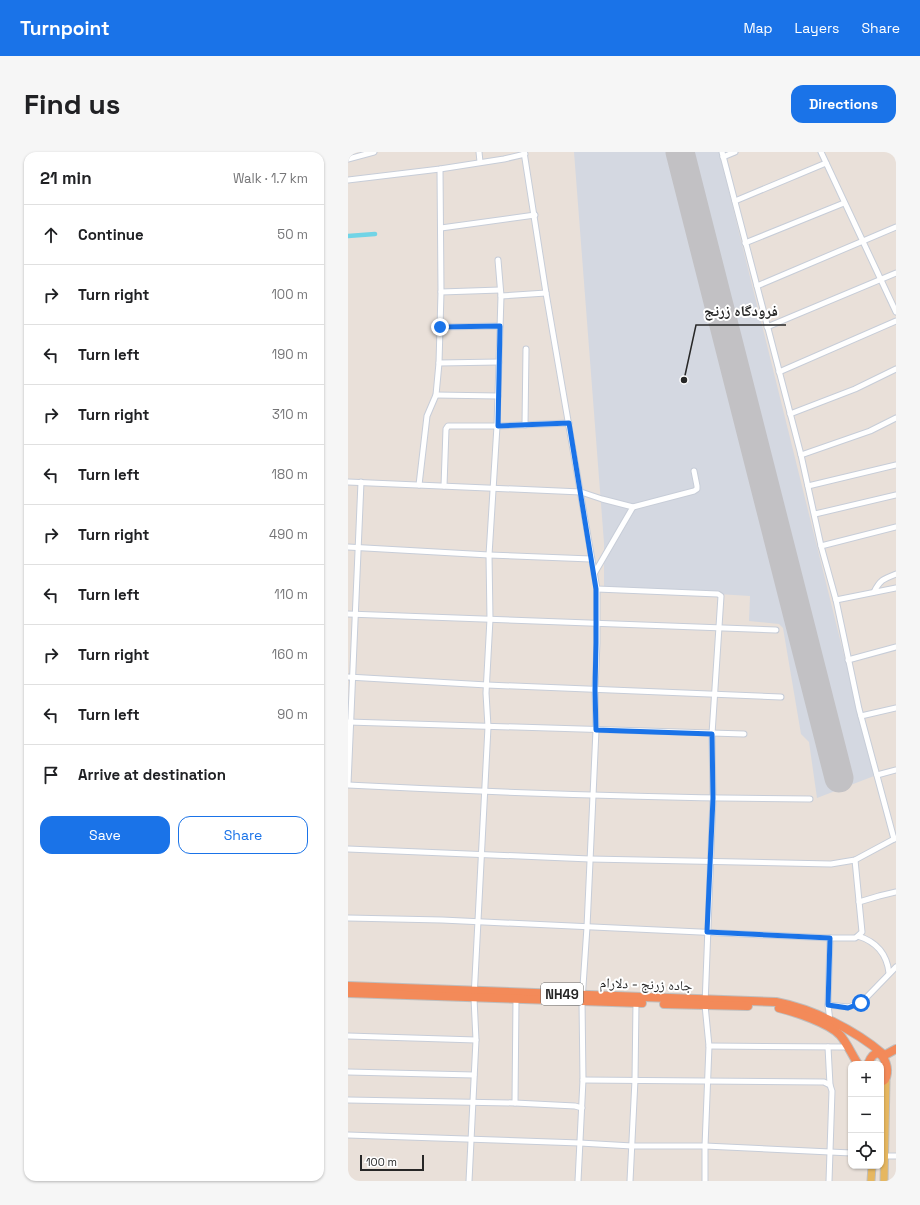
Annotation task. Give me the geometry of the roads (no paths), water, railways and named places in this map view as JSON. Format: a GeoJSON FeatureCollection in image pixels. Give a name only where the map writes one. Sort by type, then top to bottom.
{"type":"FeatureCollection","features":[{"type":"Feature","properties":{"kind":"highway","name":"جاده زرنج - دلارام"},"geometry":{"type":"LineString","coordinates":[[348,986],[475,994],[705,1002],[778,1007],[796,1013],[834,1030],[840,1035],[856,1061]]}},
{"type":"Feature","properties":{"kind":"highway","name":"جاده زرنج - دلارام"},"geometry":{"type":"LineString","coordinates":[[348,993],[475,994],[516,999],[582,998],[636,1002],[776,1002],[797,1006],[830,1020],[865,1040],[884,1054]]}},
{"type":"Feature","properties":{"kind":"highway"},"geometry":{"type":"LineString","coordinates":[[870,1061],[875,1056],[896,1049]]}},
{"type":"Feature","properties":{"kind":"highway","name":"NH49"},"geometry":{"type":"LineString","coordinates":[[884,1054],[892,1060],[895,1068],[893,1076],[884,1080]]}},
{"type":"Feature","properties":{"kind":"main road"},"geometry":{"type":"LineString","coordinates":[[883,1097],[883,1133]]}},
{"type":"Feature","properties":{"kind":"main road"},"geometry":{"type":"LineString","coordinates":[[871,1181],[872,1169]]}},
{"type":"Feature","properties":{"kind":"main road"},"geometry":{"type":"LineString","coordinates":[[884,1169],[884,1181]]}},
{"type":"Feature","properties":{"kind":"street"},"geometry":{"type":"LineString","coordinates":[[348,159],[374,152]]}},
{"type":"Feature","properties":{"kind":"street"},"geometry":{"type":"LineString","coordinates":[[479,152],[480,162]]}},
{"type":"Feature","properties":{"kind":"street"},"geometry":{"type":"LineString","coordinates":[[348,849],[482,856],[498,855],[590,859],[831,864],[855,860],[895,838],[861,716],[836,600],[821,546],[801,455],[723,154],[735,152]]}},
{"type":"Feature","properties":{"kind":"street"},"geometry":{"type":"LineString","coordinates":[[820,152],[896,312]]}},
{"type":"Feature","properties":{"kind":"street"},"geometry":{"type":"LineString","coordinates":[[348,180],[440,169],[504,159],[524,153],[596,589],[596,730],[587,927],[582,998],[583,1080],[578,1181]]}},
{"type":"Feature","properties":{"kind":"street"},"geometry":{"type":"LineString","coordinates":[[734,201],[826,163]]}},
{"type":"Feature","properties":{"kind":"street"},"geometry":{"type":"LineString","coordinates":[[419,485],[427,416],[436,395],[439,363],[441,292],[440,169]]}},
{"type":"Feature","properties":{"kind":"street"},"geometry":{"type":"LineString","coordinates":[[746,243],[844,203]]}},
{"type":"Feature","properties":{"kind":"street"},"geometry":{"type":"LineString","coordinates":[[441,228],[535,215]]}},
{"type":"Feature","properties":{"kind":"street"},"geometry":{"type":"LineString","coordinates":[[757,286],[896,226]]}},
{"type":"Feature","properties":{"kind":"street"},"geometry":{"type":"LineString","coordinates":[[469,1181],[476,1040],[475,994],[478,922],[488,726],[487,685],[490,619],[489,555],[498,426],[501,296],[498,260]]}},
{"type":"Feature","properties":{"kind":"street"},"geometry":{"type":"LineString","coordinates":[[767,327],[896,273]]}},
{"type":"Feature","properties":{"kind":"street"},"geometry":{"type":"LineString","coordinates":[[441,292],[500,290]]}},
{"type":"Feature","properties":{"kind":"street"},"geometry":{"type":"LineString","coordinates":[[501,296],[546,293]]}},
{"type":"Feature","properties":{"kind":"street"},"geometry":{"type":"LineString","coordinates":[[779,372],[896,321]]}},
{"type":"Feature","properties":{"kind":"street"},"geometry":{"type":"LineString","coordinates":[[440,327],[500,326]]}},
{"type":"Feature","properties":{"kind":"street"},"geometry":{"type":"LineString","coordinates":[[525,426],[526,349]]}},
{"type":"Feature","properties":{"kind":"street"},"geometry":{"type":"LineString","coordinates":[[439,363],[499,362]]}},
{"type":"Feature","properties":{"kind":"street"},"geometry":{"type":"LineString","coordinates":[[790,414],[855,389],[896,369]]}},
{"type":"Feature","properties":{"kind":"street"},"geometry":{"type":"LineString","coordinates":[[436,395],[498,396]]}},
{"type":"Feature","properties":{"kind":"street"},"geometry":{"type":"LineString","coordinates":[[801,455],[870,432],[896,418]]}},
{"type":"Feature","properties":{"kind":"street"},"geometry":{"type":"LineString","coordinates":[[444,486],[446,427],[525,426],[569,423]]}},
{"type":"Feature","properties":{"kind":"street"},"geometry":{"type":"LineString","coordinates":[[808,486],[896,465]]}},
{"type":"Feature","properties":{"kind":"street"},"geometry":{"type":"LineString","coordinates":[[348,482],[581,492],[632,507],[694,491],[698,486],[694,471]]}},
{"type":"Feature","properties":{"kind":"street"},"geometry":{"type":"LineString","coordinates":[[361,482],[356,614],[350,678],[348,784],[484,792],[810,799]]}},
{"type":"Feature","properties":{"kind":"street"},"geometry":{"type":"LineString","coordinates":[[815,514],[896,495]]}},
{"type":"Feature","properties":{"kind":"street"},"geometry":{"type":"LineString","coordinates":[[594,575],[632,507]]}},
{"type":"Feature","properties":{"kind":"street"},"geometry":{"type":"LineString","coordinates":[[821,546],[896,527]]}},
{"type":"Feature","properties":{"kind":"street"},"geometry":{"type":"LineString","coordinates":[[348,547],[591,559]]}},
{"type":"Feature","properties":{"kind":"street"},"geometry":{"type":"LineString","coordinates":[[874,592],[884,578],[896,574]]}},
{"type":"Feature","properties":{"kind":"street"},"geometry":{"type":"LineString","coordinates":[[836,600],[896,588]]}},
{"type":"Feature","properties":{"kind":"street"},"geometry":{"type":"LineString","coordinates":[[596,589],[720,595],[712,734],[713,798],[705,1002],[709,1046],[706,1082],[705,1181]]}},
{"type":"Feature","properties":{"kind":"street"},"geometry":{"type":"LineString","coordinates":[[348,614],[776,630]]}},
{"type":"Feature","properties":{"kind":"street"},"geometry":{"type":"LineString","coordinates":[[848,660],[896,647]]}},
{"type":"Feature","properties":{"kind":"street"},"geometry":{"type":"LineString","coordinates":[[350,678],[595,690],[781,696]]}},
{"type":"Feature","properties":{"kind":"street"},"geometry":{"type":"LineString","coordinates":[[861,716],[896,708]]}},
{"type":"Feature","properties":{"kind":"street"},"geometry":{"type":"LineString","coordinates":[[350,722],[744,734]]}},
{"type":"Feature","properties":{"kind":"street"},"geometry":{"type":"LineString","coordinates":[[877,775],[896,770]]}},
{"type":"Feature","properties":{"kind":"street"},"geometry":{"type":"LineString","coordinates":[[855,860],[862,932],[858,936]]}},
{"type":"Feature","properties":{"kind":"street"},"geometry":{"type":"LineString","coordinates":[[859,902],[896,892]]}},
{"type":"Feature","properties":{"kind":"street"},"geometry":{"type":"LineString","coordinates":[[348,918],[478,922],[830,938],[858,936],[868,939],[883,952],[890,973]]}},
{"type":"Feature","properties":{"kind":"street"},"geometry":{"type":"LineString","coordinates":[[830,938],[828,1005],[830,1020]]}},
{"type":"Feature","properties":{"kind":"street"},"geometry":{"type":"LineString","coordinates":[[828,1005],[848,1008],[861,1003],[896,967]]}},
{"type":"Feature","properties":{"kind":"street"},"geometry":{"type":"LineString","coordinates":[[515,1103],[516,999]]}},
{"type":"Feature","properties":{"kind":"street"},"geometry":{"type":"LineString","coordinates":[[630,1181],[635,1080],[636,1002]]}},
{"type":"Feature","properties":{"kind":"street"},"geometry":{"type":"LineString","coordinates":[[348,1036],[476,1040]]}},
{"type":"Feature","properties":{"kind":"street"},"geometry":{"type":"LineString","coordinates":[[709,1046],[848,1047]]}},
{"type":"Feature","properties":{"kind":"street"},"geometry":{"type":"LineString","coordinates":[[828,1047],[830,1085],[832,1091],[829,1181]]}},
{"type":"Feature","properties":{"kind":"street"},"geometry":{"type":"LineString","coordinates":[[348,1072],[474,1076]]}},
{"type":"Feature","properties":{"kind":"street"},"geometry":{"type":"LineString","coordinates":[[583,1080],[824,1082],[830,1085]]}},
{"type":"Feature","properties":{"kind":"street"},"geometry":{"type":"LineString","coordinates":[[348,1100],[515,1103],[575,1106],[582,1108]]}},
{"type":"Feature","properties":{"kind":"street"},"geometry":{"type":"LineString","coordinates":[[348,1135],[632,1146],[705,1146],[848,1153]]}},
{"type":"Feature","properties":{"kind":"street"},"geometry":{"type":"LineString","coordinates":[[884,1156],[896,1156]]}},
{"type":"Feature","properties":{"kind":"waterway"},"geometry":{"type":"LineString","coordinates":[[348,236],[375,234]]}},
{"type":"Feature","properties":{"kind":"place","name":"فرودگاه زرنج"},"geometry":{"type":"Point","coordinates":[684,380]}}]}
